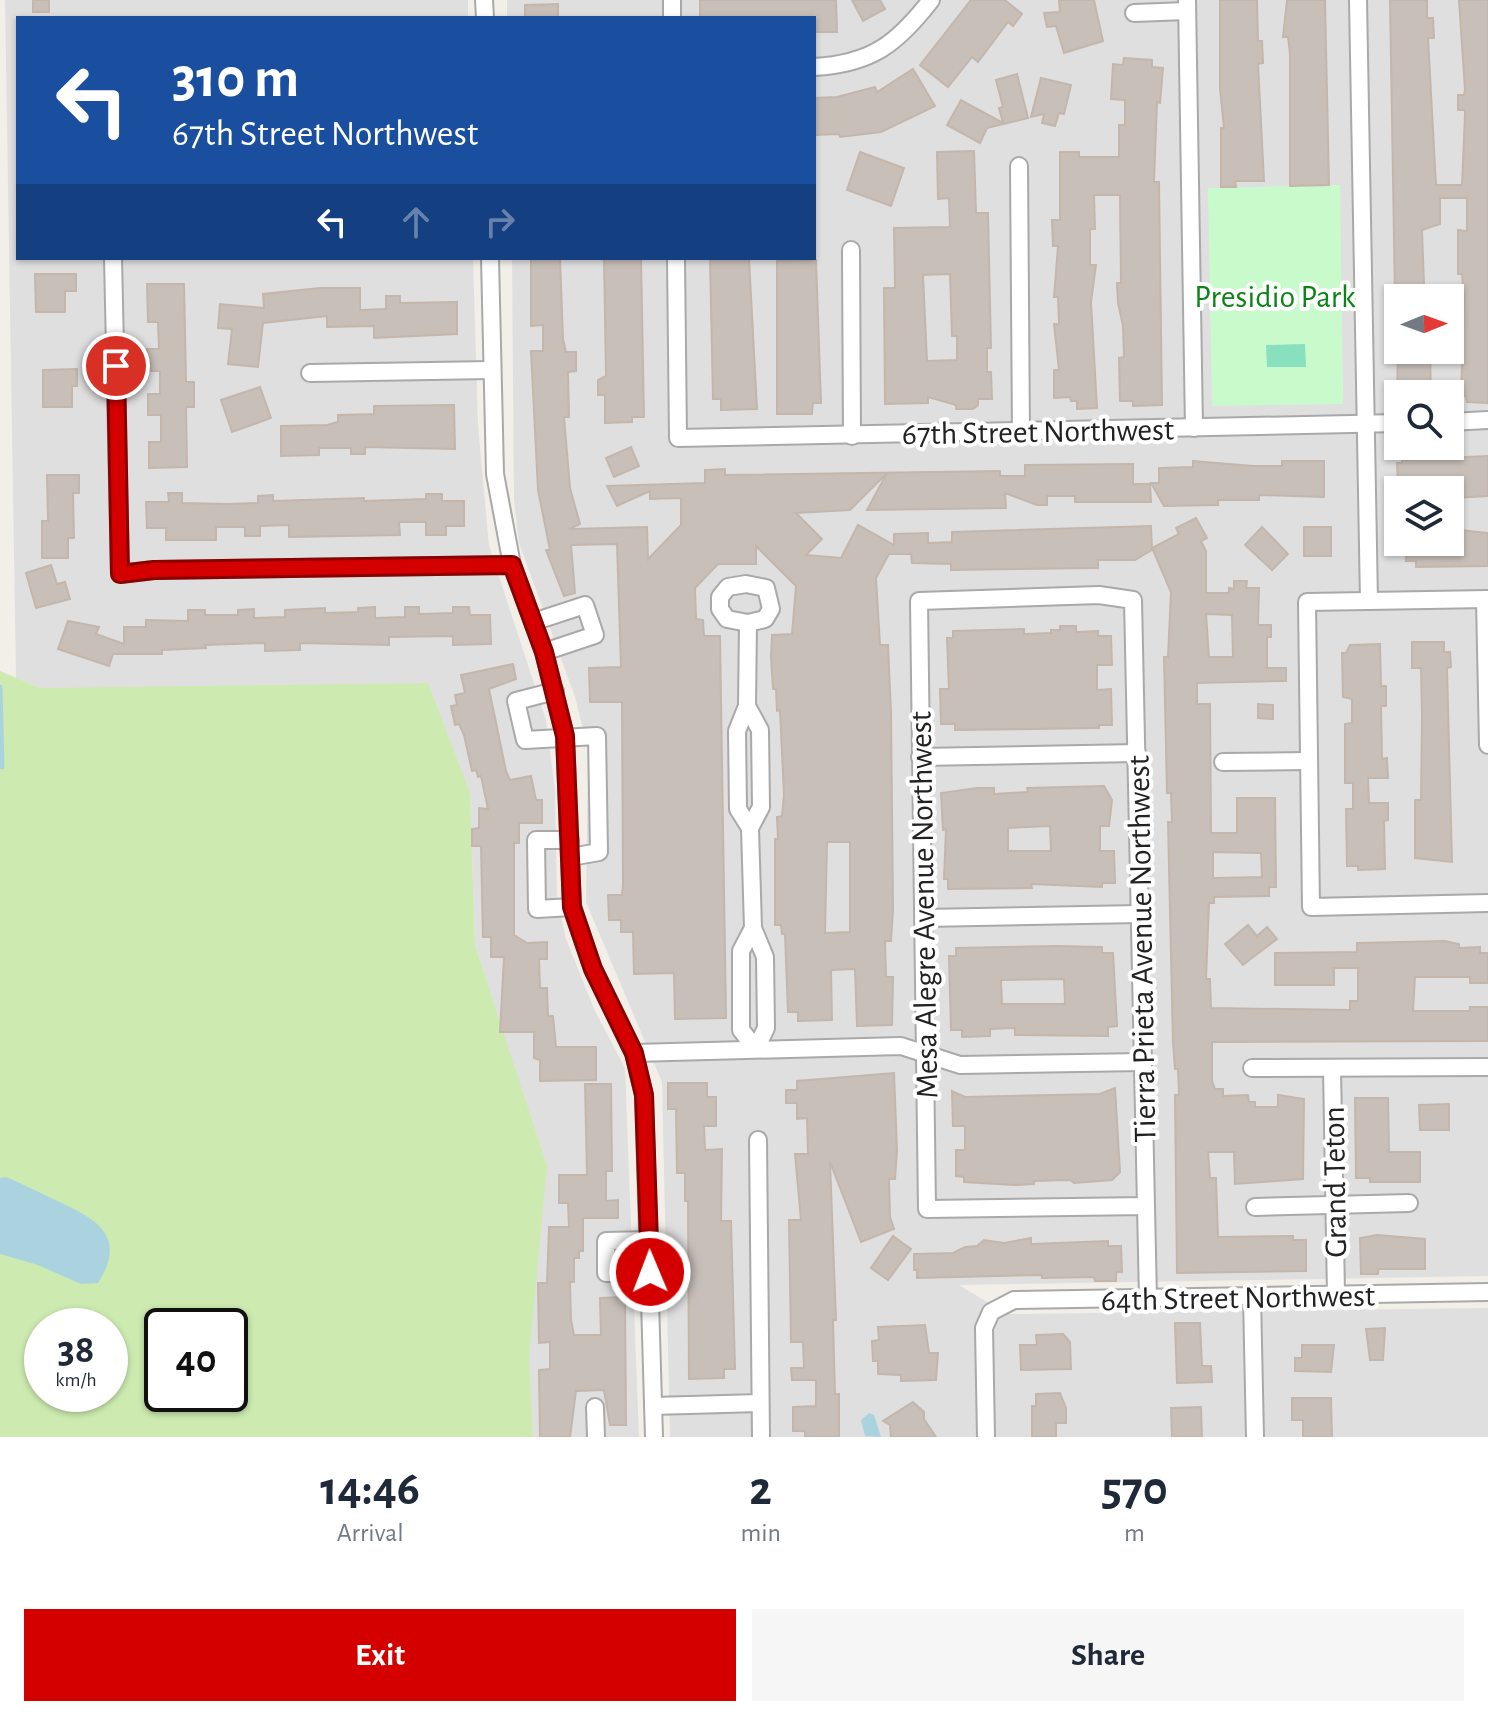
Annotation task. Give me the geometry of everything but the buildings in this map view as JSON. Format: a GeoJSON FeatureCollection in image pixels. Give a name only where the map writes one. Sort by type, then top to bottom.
{"type":"FeatureCollection","features":[{"type":"Feature","properties":{"kind":"street"},"geometry":{"type":"LineString","coordinates":[[816,67],[851,62],[880,51],[908,30],[931,0]]}},
{"type":"Feature","properties":{"kind":"street"},"geometry":{"type":"LineString","coordinates":[[1358,0],[1369,601]]}},
{"type":"Feature","properties":{"kind":"street"},"geometry":{"type":"LineString","coordinates":[[1134,13],[1187,6],[1194,428]]}},
{"type":"Feature","properties":{"kind":"street"},"geometry":{"type":"LineString","coordinates":[[1019,166],[1021,433]]}},
{"type":"Feature","properties":{"kind":"street"},"geometry":{"type":"LineString","coordinates":[[851,250],[852,436]]}},
{"type":"Feature","properties":{"kind":"street"},"geometry":{"type":"LineString","coordinates":[[113,260],[120,574],[154,570],[512,565]]}},
{"type":"Feature","properties":{"kind":"street"},"geometry":{"type":"LineString","coordinates":[[490,260],[495,474],[512,565],[544,652],[565,736],[572,907],[593,969],[634,1053],[644,1095],[654,1437]]}},
{"type":"Feature","properties":{"kind":"street","name":"67th Street Northwest"},"geometry":{"type":"LineString","coordinates":[[676,260],[678,438],[1384,423]]}},
{"type":"Feature","properties":{"kind":"street"},"geometry":{"type":"LineString","coordinates":[[310,373],[491,370]]}},
{"type":"Feature","properties":{"kind":"street"},"geometry":{"type":"LineString","coordinates":[[1464,421],[1488,420]]}},
{"type":"Feature","properties":{"kind":"street","name":"Tierra Prieta Avenue Northwest"},"geometry":{"type":"LineString","coordinates":[[919,601],[1099,595],[1133,600],[1148,1299]]}},
{"type":"Feature","properties":{"kind":"street"},"geometry":{"type":"LineString","coordinates":[[1488,745],[1487,599],[1307,602],[1311,907],[1488,903]]}},
{"type":"Feature","properties":{"kind":"street","name":"Mesa Alegre Avenue Northwest"},"geometry":{"type":"LineString","coordinates":[[919,601],[927,1209],[1146,1206]]}},
{"type":"Feature","properties":{"kind":"street"},"geometry":{"type":"LineString","coordinates":[[533,622],[585,605],[595,635],[544,652]]}},
{"type":"Feature","properties":{"kind":"street"},"geometry":{"type":"LineString","coordinates":[[748,623],[747,706],[760,730],[761,807],[750,828],[753,928],[765,957],[766,1028],[756,1049]]}},
{"type":"Feature","properties":{"kind":"street"},"geometry":{"type":"LineString","coordinates":[[555,691],[516,701],[525,740],[597,736],[599,852],[536,840],[537,909],[572,907]]}},
{"type":"Feature","properties":{"kind":"street"},"geometry":{"type":"LineString","coordinates":[[920,757],[1137,753]]}},
{"type":"Feature","properties":{"kind":"street"},"geometry":{"type":"LineString","coordinates":[[1223,762],[1308,761]]}},
{"type":"Feature","properties":{"kind":"street"},"geometry":{"type":"LineString","coordinates":[[924,918],[1140,914]]}},
{"type":"Feature","properties":{"kind":"street"},"geometry":{"type":"LineString","coordinates":[[753,928],[741,951],[741,1030],[756,1049]]}},
{"type":"Feature","properties":{"kind":"street"},"geometry":{"type":"LineString","coordinates":[[634,1053],[901,1046],[960,1065],[1143,1062]]}},
{"type":"Feature","properties":{"kind":"street"},"geometry":{"type":"LineString","coordinates":[[1252,1068],[1487,1068],[1487,1086]]}},
{"type":"Feature","properties":{"kind":"street","name":"Grand Teton"},"geometry":{"type":"LineString","coordinates":[[1332,1068],[1336,1295]]}},
{"type":"Feature","properties":{"kind":"street"},"geometry":{"type":"LineString","coordinates":[[758,1140],[761,1437]]}},
{"type":"Feature","properties":{"kind":"street"},"geometry":{"type":"LineString","coordinates":[[1255,1207],[1409,1203]]}},
{"type":"Feature","properties":{"kind":"street"},"geometry":{"type":"LineString","coordinates":[[650,1240],[606,1241],[606,1273],[650,1272]]}},
{"type":"Feature","properties":{"kind":"street","name":"64th Street Northwest"},"geometry":{"type":"LineString","coordinates":[[986,1437],[984,1328],[991,1312],[1014,1300],[1488,1292]]}},
{"type":"Feature","properties":{"kind":"street"},"geometry":{"type":"LineString","coordinates":[[1252,1297],[1255,1437]]}},
{"type":"Feature","properties":{"kind":"street"},"geometry":{"type":"LineString","coordinates":[[653,1406],[760,1403]]}},
{"type":"Feature","properties":{"kind":"street"},"geometry":{"type":"LineString","coordinates":[[595,1407],[596,1437]]}},
{"type":"Feature","properties":{"kind":"shaded area"},"geometry":{"type":"Polygon","coordinates":[[[5,0],[468,0],[468,16],[16,16],[16,260],[473,260],[478,425],[489,546],[546,720],[555,790],[557,899],[566,939],[595,1011],[625,1068],[639,1437],[533,1437],[502,1029],[475,945],[470,793],[40,688],[16,678],[5,0]]]}},
{"type":"Feature","properties":{"kind":"shaded area"},"geometry":{"type":"Polygon","coordinates":[[[507,0],[1488,0],[1488,1276],[959,1285],[1007,1314],[1488,1308],[1488,1437],[670,1437],[662,1082],[586,902],[588,750],[575,697],[519,543],[514,500],[512,260],[816,260],[816,16],[507,16],[507,0]],[[1339,185],[1290,186],[1343,403],[1339,185]]]}},
{"type":"Feature","properties":{"kind":"green space","name":"Presidio Park"},"geometry":{"type":"Polygon","coordinates":[[[1340,185],[1343,404],[1212,406],[1208,188],[1340,185]]]}},
{"type":"Feature","properties":{"kind":"green space"},"geometry":{"type":"Polygon","coordinates":[[[1305,344],[1306,367],[1267,367],[1266,345],[1305,344]]]}},
{"type":"Feature","properties":{"kind":"green space"},"geometry":{"type":"Polygon","coordinates":[[[0,671],[40,688],[428,683],[470,793],[475,945],[547,1166],[529,1358],[533,1437],[0,1437],[0,671]]]}},
{"type":"Feature","properties":{"kind":"water"},"geometry":{"type":"Polygon","coordinates":[[[6,1177],[80,1212],[102,1229],[110,1251],[107,1266],[98,1283],[81,1284],[38,1265],[0,1254],[0,1178],[6,1177]]]}},
{"type":"Feature","properties":{"kind":"water"},"geometry":{"type":"Polygon","coordinates":[[[869,1413],[874,1415],[881,1437],[865,1436],[861,1420],[869,1413]]]}},
{"type":"Feature","properties":{"kind":"waterway"},"geometry":{"type":"LineString","coordinates":[[0,687],[2,767]]}},
{"type":"Feature","properties":{"kind":"route"},"geometry":{"type":"LineString","coordinates":[[116,366],[120,574],[154,570],[512,565],[544,652],[565,736],[572,907],[579,937],[634,1053],[644,1095],[650,1272]]}}]}
